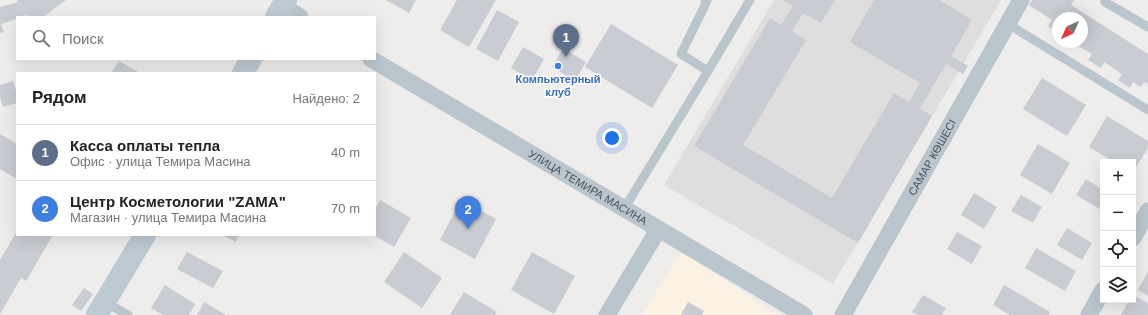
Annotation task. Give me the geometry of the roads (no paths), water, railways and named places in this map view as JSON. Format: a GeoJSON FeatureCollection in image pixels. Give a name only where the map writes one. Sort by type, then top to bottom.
{"type":"FeatureCollection","features":[{"type":"Feature","properties":{"kind":"street","name":"САМАР КӨШЕСІ"},"geometry":{"type":"LineString","coordinates":[[843,315],[1021,0]]}},
{"type":"Feature","properties":{"kind":"street"},"geometry":{"type":"LineString","coordinates":[[244,72],[250,60]]}},
{"type":"Feature","properties":{"kind":"street","name":"УЛИЦА ТЕМИРА МАСИНА"},"geometry":{"type":"LineString","coordinates":[[373,60],[804,315]]}},
{"type":"Feature","properties":{"kind":"street"},"geometry":{"type":"LineString","coordinates":[[1136,233],[1148,211]]}},
{"type":"Feature","properties":{"kind":"street"},"geometry":{"type":"LineString","coordinates":[[607,315],[658,230]]}},
{"type":"Feature","properties":{"kind":"street"},"geometry":{"type":"LineString","coordinates":[[101,308],[144,236]]}},
{"type":"Feature","properties":{"kind":"street"},"geometry":{"type":"LineString","coordinates":[[1089,315],[1100,295]]}},
{"type":"Feature","properties":{"kind":"lane"},"geometry":{"type":"LineString","coordinates":[[705,0],[706,1],[681,54],[708,71]]}},
{"type":"Feature","properties":{"kind":"lane"},"geometry":{"type":"LineString","coordinates":[[624,209],[750,0]]}},
{"type":"Feature","properties":{"kind":"lane"},"geometry":{"type":"LineString","coordinates":[[1106,0],[1105,2],[1148,28]]}},
{"type":"Feature","properties":{"kind":"lane"},"geometry":{"type":"LineString","coordinates":[[1008,24],[1148,110]]}},
{"type":"Feature","properties":{"kind":"lane"},"geometry":{"type":"LineString","coordinates":[[101,308],[128,315]]}},
{"type":"Feature","properties":{"kind":"place","name":"Касса оплаты тепла"},"geometry":{"type":"Point","coordinates":[566,57]}},
{"type":"Feature","properties":{"kind":"place","name":"Компьютерный клуб"},"geometry":{"type":"Point","coordinates":[558,66]}},
{"type":"Feature","properties":{"kind":"place","name":"Центр Косметологии \"ZAMA\""},"geometry":{"type":"Point","coordinates":[468,229]}}]}
